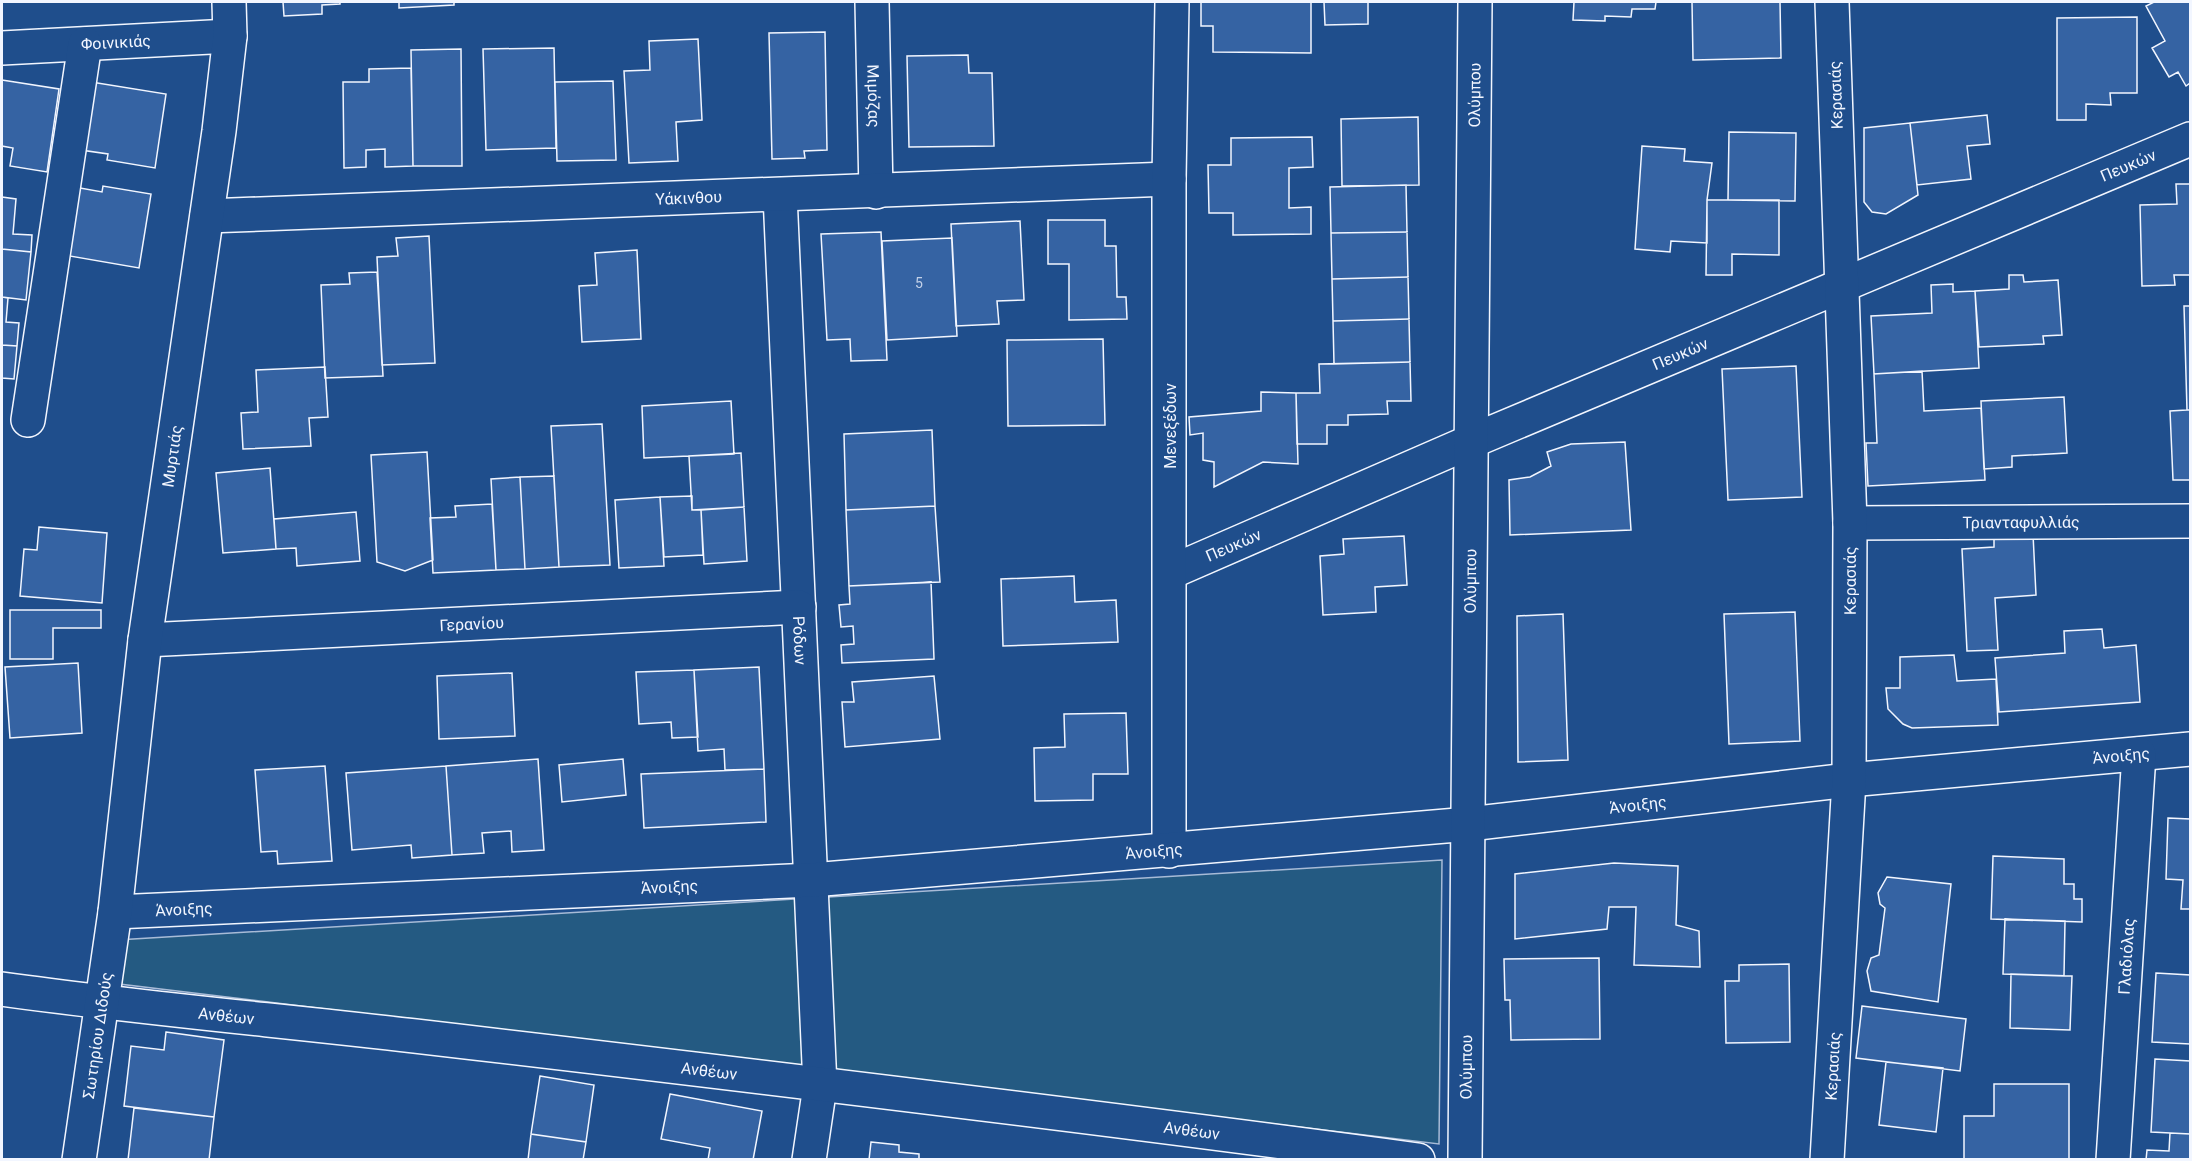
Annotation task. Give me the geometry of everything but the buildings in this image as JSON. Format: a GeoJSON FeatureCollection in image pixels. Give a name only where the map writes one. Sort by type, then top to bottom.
{"type":"FeatureCollection","features":[{"type":"Feature","properties":{"kind":"street","name":"Μυρτιάς"},"geometry":{"type":"LineString","coordinates":[[115,912],[145,640],[207,216],[230,36],[229,2]]}},
{"type":"Feature","properties":{"kind":"street","name":"Μιμόζας"},"geometry":{"type":"LineString","coordinates":[[872,2],[876,192]]}},
{"type":"Feature","properties":{"kind":"street","name":"Μενεξέδων"},"geometry":{"type":"LineString","coordinates":[[1169,851],[1171,572],[1169,179],[1172,2]]}},
{"type":"Feature","properties":{"kind":"street","name":"Ολύμπου"},"geometry":{"type":"LineString","coordinates":[[1465,1160],[1475,2]]}},
{"type":"Feature","properties":{"kind":"street","name":"Κερασιάς"},"geometry":{"type":"LineString","coordinates":[[1827,1160],[1849,780],[1850,523],[1844,285],[1832,2]]}},
{"type":"Feature","properties":{"kind":"street","name":"Φοινικιάς"},"geometry":{"type":"LineString","coordinates":[[2,48],[230,36]]}},
{"type":"Feature","properties":{"kind":"street"},"geometry":{"type":"LineString","coordinates":[[28,420],[85,44]]}},
{"type":"Feature","properties":{"kind":"street","name":"Πευκών"},"geometry":{"type":"LineString","coordinates":[[1171,572],[1472,441],[2190,139]]}},
{"type":"Feature","properties":{"kind":"street","name":"Υάκινθου"},"geometry":{"type":"LineString","coordinates":[[207,216],[1169,179]]}},
{"type":"Feature","properties":{"kind":"street","name":"Ρόδων"},"geometry":{"type":"LineString","coordinates":[[780,195],[820,1086],[809,1160]]}},
{"type":"Feature","properties":{"kind":"street","name":"Τριανταφυλλιάς"},"geometry":{"type":"LineString","coordinates":[[1850,523],[2190,521]]}},
{"type":"Feature","properties":{"kind":"street","name":"Γερανίου"},"geometry":{"type":"LineString","coordinates":[[145,640],[799,607]]}},
{"type":"Feature","properties":{"kind":"street","name":"Άνοιξης"},"geometry":{"type":"LineString","coordinates":[[115,912],[812,880],[1468,824],[1849,780],[2190,749]]}},
{"type":"Feature","properties":{"kind":"street","name":"Γλαδιόλας"},"geometry":{"type":"LineString","coordinates":[[2113,1160],[2139,754]]}},
{"type":"Feature","properties":{"kind":"street","name":"Σωτηρίου Διδούς"},"geometry":{"type":"LineString","coordinates":[[79,1160],[115,912]]}},
{"type":"Feature","properties":{"kind":"street","name":"Ανθέων"},"geometry":{"type":"LineString","coordinates":[[2,989],[101,1003],[246,1016],[820,1086],[1226,1147],[1418,1160]]}},
{"type":"Feature","properties":{"kind":"shaded area"},"geometry":{"type":"Polygon","coordinates":[[[1442,860],[1439,1144],[111,983],[117,940],[1442,860]]]}}]}
